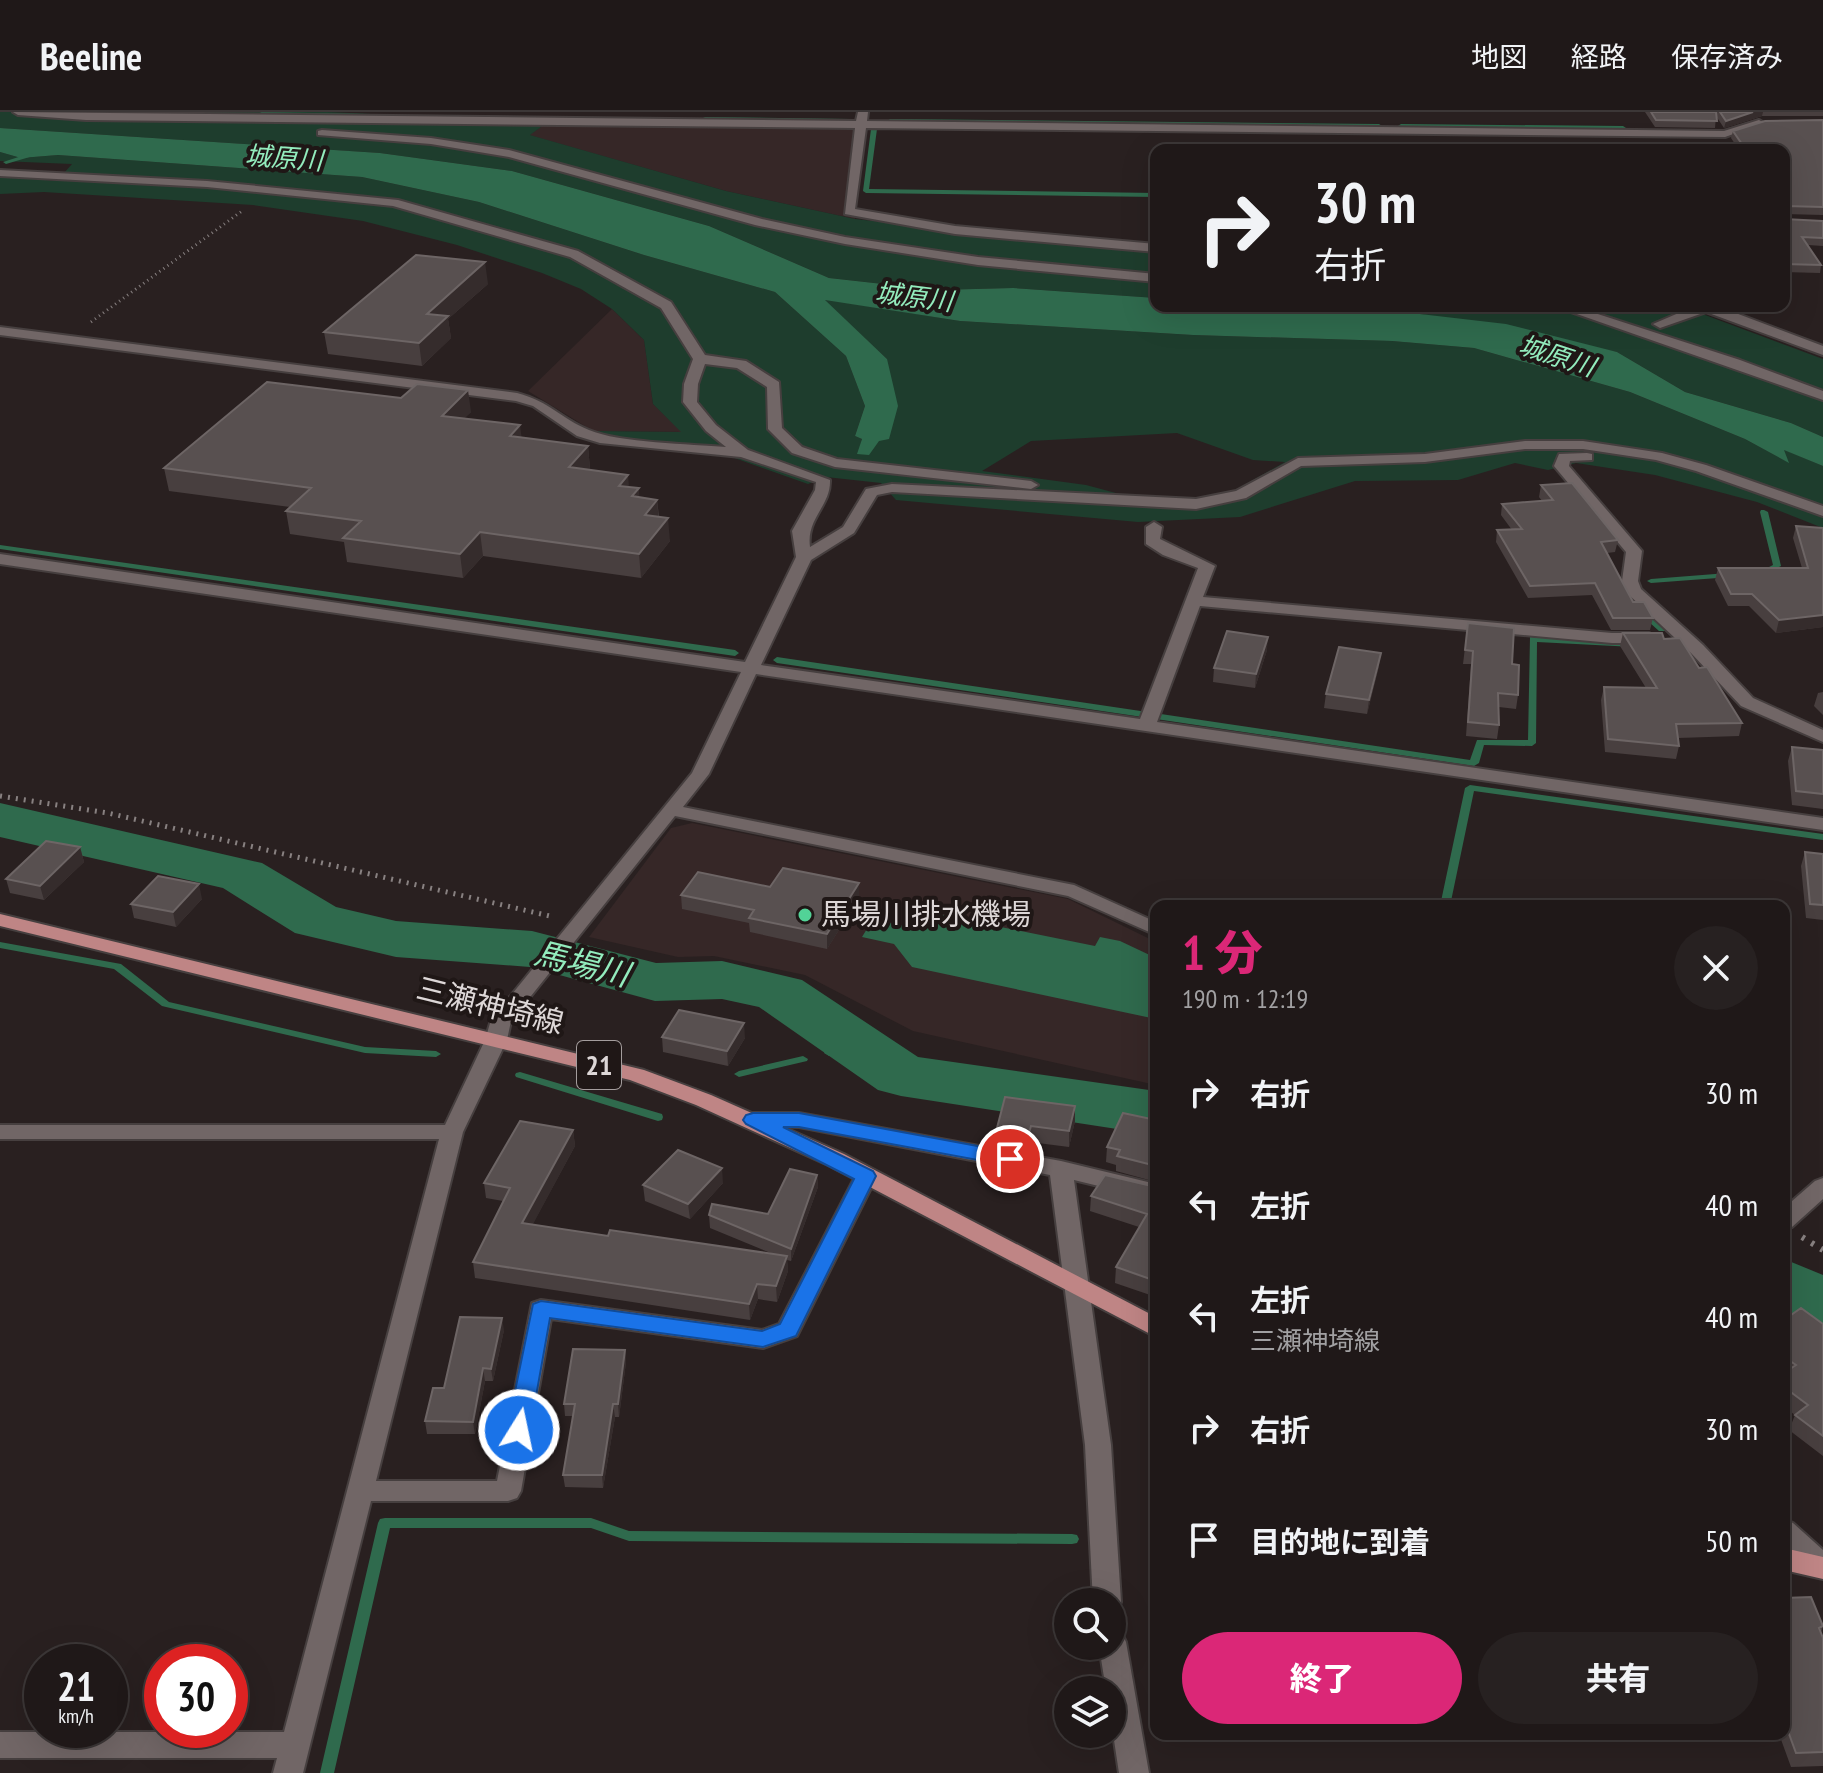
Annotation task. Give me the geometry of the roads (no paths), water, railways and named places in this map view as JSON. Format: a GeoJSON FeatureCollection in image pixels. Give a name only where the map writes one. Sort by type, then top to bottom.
{"type":"FeatureCollection","features":[{"type":"Feature","properties":{"kind":"main road","name":"三瀬神埼線"},"geometry":{"type":"LineString","coordinates":[[0,920],[636,1075],[753,1120],[1150,1325]]}},
{"type":"Feature","properties":{"kind":"main road"},"geometry":{"type":"LineString","coordinates":[[1790,1560],[1823,1567]]}},
{"type":"Feature","properties":{"kind":"street"},"geometry":{"type":"LineString","coordinates":[[18,112],[380,136],[468,146],[571,169],[798,231],[917,253],[1033,269],[1150,278]]}},
{"type":"Feature","properties":{"kind":"street"},"geometry":{"type":"LineString","coordinates":[[863,112],[849,211],[955,230],[1150,247]]}},
{"type":"Feature","properties":{"kind":"street"},"geometry":{"type":"LineString","coordinates":[[74,116],[449,116],[861,126],[1391,126],[1725,134],[1762,122],[1777,122]]}},
{"type":"Feature","properties":{"kind":"street"},"geometry":{"type":"LineString","coordinates":[[1634,133],[1644,144]]}},
{"type":"Feature","properties":{"kind":"street"},"geometry":{"type":"LineString","coordinates":[[0,173],[207,184],[394,203],[574,254],[666,305],[700,359]]}},
{"type":"Feature","properties":{"kind":"street"},"geometry":{"type":"LineString","coordinates":[[1578,312],[1735,363],[1823,396]]}},
{"type":"Feature","properties":{"kind":"street"},"geometry":{"type":"LineString","coordinates":[[1602,312],[1660,324],[1735,363]]}},
{"type":"Feature","properties":{"kind":"street"},"geometry":{"type":"LineString","coordinates":[[1660,324],[1691,312]]}},
{"type":"Feature","properties":{"kind":"street"},"geometry":{"type":"LineString","coordinates":[[1722,312],[1823,351]]}},
{"type":"Feature","properties":{"kind":"street"},"geometry":{"type":"LineString","coordinates":[[0,331],[517,397],[538,403],[582,433],[605,440],[743,453],[823,480],[823,490],[800,531],[804,557]]}},
{"type":"Feature","properties":{"kind":"street"},"geometry":{"type":"LineString","coordinates":[[700,359],[691,384],[690,402],[711,428],[743,453]]}},
{"type":"Feature","properties":{"kind":"street"},"geometry":{"type":"LineString","coordinates":[[700,359],[741,364],[774,385],[775,429],[797,450],[835,463],[1081,490],[1122,501]]}},
{"type":"Feature","properties":{"kind":"street"},"geometry":{"type":"LineString","coordinates":[[0,1745],[291,1759],[452,1132],[496,1040],[501,1020],[700,774],[804,557],[849,530],[871,492],[892,488],[1196,504],[1241,495],[1298,462],[1425,458],[1525,445],[1583,445],[1657,456],[1701,468],[1823,511]]}},
{"type":"Feature","properties":{"kind":"street"},"geometry":{"type":"LineString","coordinates":[[1701,468],[1582,456],[1564,457],[1561,466],[1634,551],[1630,581],[1634,591],[1747,702],[1823,737]]}},
{"type":"Feature","properties":{"kind":"street"},"geometry":{"type":"LineString","coordinates":[[1146,728],[1207,566],[1169,552],[1152,541],[1154,527]]}},
{"type":"Feature","properties":{"kind":"street"},"geometry":{"type":"LineString","coordinates":[[0,559],[1823,824]]}},
{"type":"Feature","properties":{"kind":"street"},"geometry":{"type":"LineString","coordinates":[[1195,601],[1612,638],[1683,638]]}},
{"type":"Feature","properties":{"kind":"street"},"geometry":{"type":"LineString","coordinates":[[671,810],[1074,891],[1150,926]]}},
{"type":"Feature","properties":{"kind":"street"},"geometry":{"type":"LineString","coordinates":[[753,1120],[799,1120],[1061,1169],[1150,1191]]}},
{"type":"Feature","properties":{"kind":"street"},"geometry":{"type":"LineString","coordinates":[[0,1132],[452,1132]]}},
{"type":"Feature","properties":{"kind":"street"},"geometry":{"type":"LineString","coordinates":[[1061,1169],[1098,1445],[1106,1588]]}},
{"type":"Feature","properties":{"kind":"street"},"geometry":{"type":"LineString","coordinates":[[359,1491],[508,1491],[541,1309],[763,1339],[788,1330],[866,1176]]}},
{"type":"Feature","properties":{"kind":"street"},"geometry":{"type":"LineString","coordinates":[[1790,1216],[1823,1186]]}},
{"type":"Feature","properties":{"kind":"street"},"geometry":{"type":"LineString","coordinates":[[1790,1536],[1823,1567]]}},
{"type":"Feature","properties":{"kind":"street"},"geometry":{"type":"LineString","coordinates":[[1115,1660],[1134,1773]]}},
{"type":"Feature","properties":{"kind":"water","name":"城原川"},"geometry":{"type":"Polygon","coordinates":[[[0,128],[380,153],[512,171],[709,226],[829,278],[937,290],[1013,288],[1150,298],[1150,312],[1382,312],[1506,324],[1617,352],[1685,392],[1791,423],[1823,437],[1823,466],[1784,450],[1789,463],[1745,439],[1630,392],[1474,348],[1392,341],[1193,335],[960,321],[825,300],[887,359],[898,406],[889,439],[879,441],[869,455],[857,454],[862,439],[855,436],[865,406],[846,356],[775,292],[644,255],[479,202],[362,177],[58,155],[21,158],[0,152],[0,128]]]}},
{"type":"Feature","properties":{"kind":"water"},"geometry":{"type":"Polygon","coordinates":[[[942,915],[1095,946],[1100,937],[1120,941],[1150,955],[1150,1018],[912,967],[894,944],[862,937],[873,919],[905,926],[942,915]]]}},
{"type":"Feature","properties":{"kind":"waterway"},"geometry":{"type":"LineString","coordinates":[[263,112],[366,116]]}},
{"type":"Feature","properties":{"kind":"waterway"},"geometry":{"type":"LineString","coordinates":[[705,119],[851,121]]}},
{"type":"Feature","properties":{"kind":"waterway"},"geometry":{"type":"LineString","coordinates":[[890,121],[1379,126]]}},
{"type":"Feature","properties":{"kind":"waterway"},"geometry":{"type":"LineString","coordinates":[[1401,126],[1623,128]]}},
{"type":"Feature","properties":{"kind":"waterway"},"geometry":{"type":"LineString","coordinates":[[874,129],[866,191],[1150,195]]}},
{"type":"Feature","properties":{"kind":"waterway"},"geometry":{"type":"LineString","coordinates":[[6,162],[31,155]]}},
{"type":"Feature","properties":{"kind":"waterway"},"geometry":{"type":"LineString","coordinates":[[1764,512],[1777,566],[1764,573]]}},
{"type":"Feature","properties":{"kind":"waterway"},"geometry":{"type":"LineString","coordinates":[[0,547],[735,653]]}},
{"type":"Feature","properties":{"kind":"waterway"},"geometry":{"type":"LineString","coordinates":[[1651,581],[1728,575]]}},
{"type":"Feature","properties":{"kind":"waterway"},"geometry":{"type":"LineString","coordinates":[[1643,612],[1662,629]]}},
{"type":"Feature","properties":{"kind":"waterway"},"geometry":{"type":"LineString","coordinates":[[777,660],[1474,763],[1480,742],[1532,743],[1533,639],[1634,644]]}},
{"type":"Feature","properties":{"kind":"waterway"},"geometry":{"type":"LineString","coordinates":[[1446,900],[1470,788],[1823,837]]}},
{"type":"Feature","properties":{"kind":"waterway","name":"馬場川"},"geometry":{"type":"LineString","coordinates":[[0,820],[242,875],[316,920],[396,939],[532,949],[655,982],[722,980],[780,993],[901,1075],[1150,1112]]}},
{"type":"Feature","properties":{"kind":"waterway"},"geometry":{"type":"LineString","coordinates":[[0,945],[117,966],[166,1004],[365,1050],[436,1054]]}},
{"type":"Feature","properties":{"kind":"waterway"},"geometry":{"type":"LineString","coordinates":[[829,1053],[856,1046]]}},
{"type":"Feature","properties":{"kind":"waterway"},"geometry":{"type":"LineString","coordinates":[[739,1074],[803,1059]]}},
{"type":"Feature","properties":{"kind":"waterway"},"geometry":{"type":"LineString","coordinates":[[520,1075],[658,1117]]}},
{"type":"Feature","properties":{"kind":"waterway","name":"馬場川"},"geometry":{"type":"LineString","coordinates":[[1790,1288],[1823,1307]]}},
{"type":"Feature","properties":{"kind":"waterway"},"geometry":{"type":"LineString","coordinates":[[327,1773],[385,1523],[591,1523],[629,1536],[1072,1539]]}},
{"type":"Feature","properties":{"kind":"place","name":"馬場川排水機場"},"geometry":{"type":"Point","coordinates":[805,915]}}]}
